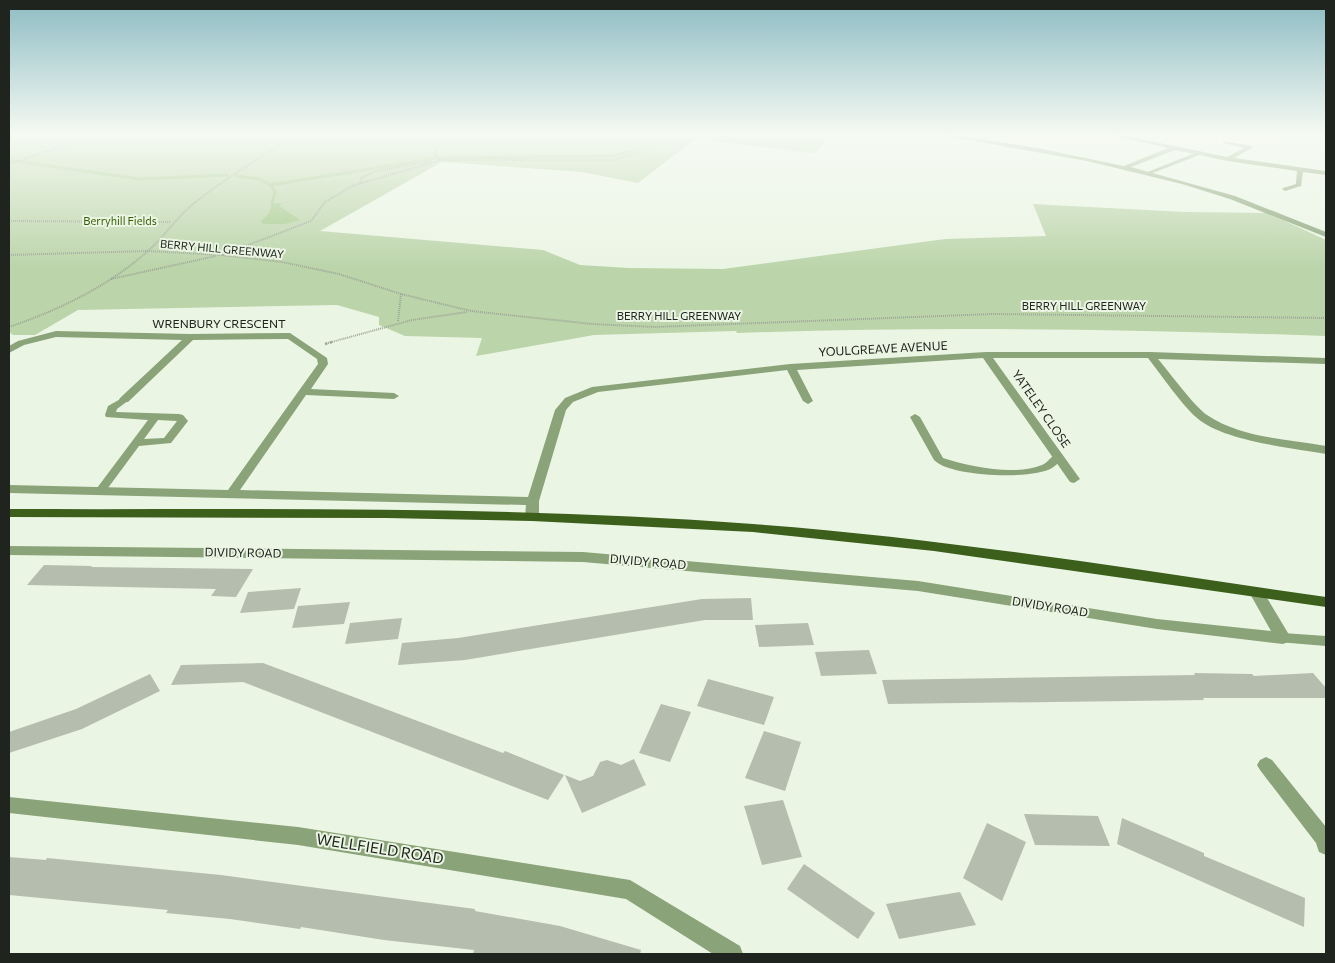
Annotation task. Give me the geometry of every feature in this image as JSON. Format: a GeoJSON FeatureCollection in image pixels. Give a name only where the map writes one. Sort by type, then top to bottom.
{"type":"FeatureCollection","features":[{"type":"Feature","properties":{"kind":"main road"},"geometry":{"type":"LineString","coordinates":[[9,512],[67,514],[386,514],[532,517],[753,528],[934,547],[1326,602]]}},
{"type":"Feature","properties":{"kind":"street"},"geometry":{"type":"LineString","coordinates":[[1168,179],[1247,202],[1326,235]]}},
{"type":"Feature","properties":{"kind":"street"},"geometry":{"type":"LineString","coordinates":[[1285,189],[1300,185],[1300,179]]}},
{"type":"Feature","properties":{"kind":"street","name":"WRENBURY CRESCENT"},"geometry":{"type":"LineString","coordinates":[[9,350],[21,343],[56,334],[190,337],[290,336],[322,358],[323,364],[233,492]]}},
{"type":"Feature","properties":{"kind":"street"},"geometry":{"type":"LineString","coordinates":[[9,337],[21,343]]}},
{"type":"Feature","properties":{"kind":"street"},"geometry":{"type":"LineString","coordinates":[[124,400],[190,337]]}},
{"type":"Feature","properties":{"kind":"street","name":"YOULGREAVE AVENUE"},"geometry":{"type":"LineString","coordinates":[[532,517],[533,501],[561,410],[569,400],[582,393],[620,385],[790,367],[986,355],[1150,355],[1326,361]]}},
{"type":"Feature","properties":{"kind":"street","name":"YATELEY CLOSE"},"geometry":{"type":"LineString","coordinates":[[986,355],[1074,479]]}},
{"type":"Feature","properties":{"kind":"street"},"geometry":{"type":"LineString","coordinates":[[1150,355],[1201,416],[1209,422],[1226,430],[1326,450]]}},
{"type":"Feature","properties":{"kind":"street"},"geometry":{"type":"LineString","coordinates":[[790,367],[808,401]]}},
{"type":"Feature","properties":{"kind":"street"},"geometry":{"type":"LineString","coordinates":[[305,392],[394,396]]}},
{"type":"Feature","properties":{"kind":"street"},"geometry":{"type":"LineString","coordinates":[[9,489],[233,492],[533,501]]}},
{"type":"Feature","properties":{"kind":"street","name":"DIVIDY ROAD"},"geometry":{"type":"LineString","coordinates":[[9,550],[583,557],[918,586],[1157,624],[1283,638]]}},
{"type":"Feature","properties":{"kind":"street"},"geometry":{"type":"LineString","coordinates":[[1256,592],[1283,638]]}},
{"type":"Feature","properties":{"kind":"street"},"geometry":{"type":"LineString","coordinates":[[1266,765],[1325,840],[1326,846]]}},
{"type":"Feature","properties":{"kind":"street","name":"WELLFIELD ROAD"},"geometry":{"type":"LineString","coordinates":[[9,805],[298,836],[630,890],[732,954]]}},
{"type":"Feature","properties":{"kind":"lane"},"geometry":{"type":"LineString","coordinates":[[124,400],[112,408],[110,415],[179,418],[183,421],[167,441],[136,443]]}},
{"type":"Feature","properties":{"kind":"lane"},"geometry":{"type":"LineString","coordinates":[[101,490],[155,417]]}},
{"type":"Feature","properties":{"kind":"lane"},"geometry":{"type":"LineString","coordinates":[[915,417],[938,460],[960,468],[1020,472],[1048,466],[1058,456]]}},
{"type":"Feature","properties":{"kind":"lane","name":"DIVIDY ROAD"},"geometry":{"type":"LineString","coordinates":[[1283,638],[1326,641]]}},
{"type":"Feature","properties":{"kind":"path"},"geometry":{"type":"LineString","coordinates":[[9,327],[36,318],[83,297],[111,279],[148,251],[172,222],[227,179]]}},
{"type":"Feature","properties":{"kind":"path"},"geometry":{"type":"LineString","coordinates":[[360,184],[361,179]]}},
{"type":"Feature","properties":{"kind":"path"},"geometry":{"type":"LineString","coordinates":[[111,279],[221,255],[311,221],[317,216],[325,202],[337,194],[377,179]]}},
{"type":"Feature","properties":{"kind":"path"},"geometry":{"type":"LineString","coordinates":[[9,221],[172,222]]}},
{"type":"Feature","properties":{"kind":"path","name":"BERRY HILL GREENWAY"},"geometry":{"type":"LineString","coordinates":[[9,255],[148,251],[221,255],[282,262],[339,274],[401,294],[471,311],[592,324],[655,327],[992,314],[1326,318]]}},
{"type":"Feature","properties":{"kind":"path"},"geometry":{"type":"LineString","coordinates":[[398,321],[401,294]]}},
{"type":"Feature","properties":{"kind":"path"},"geometry":{"type":"LineString","coordinates":[[310,349],[398,321],[433,314],[471,311]]}},
{"type":"Feature","properties":{"kind":"green space","name":"Berryhill Fields"},"geometry":{"type":"Polygon","coordinates":[[[9,179],[412,179],[320,231],[543,250],[580,265],[629,268],[723,269],[945,239],[1046,236],[1033,204],[1184,212],[1268,213],[1326,240],[1326,336],[1032,329],[737,333],[736,331],[594,335],[476,356],[482,338],[405,336],[379,325],[379,317],[337,305],[78,310],[35,335],[13,335],[9,332],[9,179]]]}},
{"type":"Feature","properties":{"kind":"green space","name":"Berryhill Fields"},"geometry":{"type":"Polygon","coordinates":[[[617,179],[643,179],[638,183],[617,179]]]}},
{"type":"Feature","properties":{"kind":"shaded area"},"geometry":{"type":"Polygon","coordinates":[[[282,203],[279,206],[300,220],[285,224],[263,224],[261,221],[269,213],[272,204],[282,203]]]}},
{"type":"Feature","properties":{"kind":"building"},"geometry":{"type":"Polygon","coordinates":[[[44,565],[253,569],[236,597],[211,596],[216,589],[27,585],[44,565]]]}},
{"type":"Feature","properties":{"kind":"building"},"geometry":{"type":"Polygon","coordinates":[[[301,588],[294,609],[240,613],[248,592],[301,588]]]}},
{"type":"Feature","properties":{"kind":"building"},"geometry":{"type":"Polygon","coordinates":[[[751,598],[753,620],[705,620],[465,660],[398,665],[402,643],[458,638],[702,599],[751,598]]]}},
{"type":"Feature","properties":{"kind":"building"},"geometry":{"type":"Polygon","coordinates":[[[350,602],[344,624],[292,628],[298,606],[350,602]]]}},
{"type":"Feature","properties":{"kind":"building"},"geometry":{"type":"Polygon","coordinates":[[[402,618],[398,639],[345,644],[350,623],[402,618]]]}},
{"type":"Feature","properties":{"kind":"building"},"geometry":{"type":"Polygon","coordinates":[[[808,623],[814,645],[759,647],[755,625],[808,623]]]}},
{"type":"Feature","properties":{"kind":"building"},"geometry":{"type":"Polygon","coordinates":[[[869,650],[877,674],[821,676],[815,652],[869,650]]]}},
{"type":"Feature","properties":{"kind":"building"},"geometry":{"type":"Polygon","coordinates":[[[263,663],[503,753],[505,751],[564,775],[548,800],[243,682],[171,685],[181,665],[263,663]]]}},
{"type":"Feature","properties":{"kind":"building"},"geometry":{"type":"Polygon","coordinates":[[[1194,673],[1252,674],[1254,676],[1313,673],[1326,688],[1326,698],[1203,698],[1204,700],[888,704],[882,680],[1195,675],[1194,673]]]}},
{"type":"Feature","properties":{"kind":"building"},"geometry":{"type":"Polygon","coordinates":[[[150,674],[160,691],[82,729],[9,753],[9,732],[76,709],[150,674]]]}},
{"type":"Feature","properties":{"kind":"building"},"geometry":{"type":"Polygon","coordinates":[[[708,679],[774,697],[764,725],[697,706],[708,679]]]}},
{"type":"Feature","properties":{"kind":"building"},"geometry":{"type":"Polygon","coordinates":[[[661,704],[691,712],[670,762],[639,753],[661,704]]]}},
{"type":"Feature","properties":{"kind":"building"},"geometry":{"type":"Polygon","coordinates":[[[764,731],[801,742],[785,791],[745,778],[764,731]]]}},
{"type":"Feature","properties":{"kind":"building"},"geometry":{"type":"Polygon","coordinates":[[[634,759],[646,785],[582,813],[565,775],[580,781],[593,776],[600,762],[607,760],[621,765],[634,759]]]}},
{"type":"Feature","properties":{"kind":"building"},"geometry":{"type":"Polygon","coordinates":[[[783,800],[802,857],[762,865],[744,806],[783,800]]]}},
{"type":"Feature","properties":{"kind":"building"},"geometry":{"type":"Polygon","coordinates":[[[1024,814],[1098,816],[1110,846],[1035,845],[1024,814]]]}},
{"type":"Feature","properties":{"kind":"building"},"geometry":{"type":"Polygon","coordinates":[[[1122,818],[1204,853],[1204,856],[1305,898],[1304,927],[1117,844],[1122,818]]]}},
{"type":"Feature","properties":{"kind":"building"},"geometry":{"type":"Polygon","coordinates":[[[987,823],[1026,842],[1002,901],[963,878],[987,823]]]}},
{"type":"Feature","properties":{"kind":"building"},"geometry":{"type":"Polygon","coordinates":[[[9,857],[46,860],[47,858],[221,875],[475,909],[475,911],[560,926],[641,950],[640,954],[473,954],[474,950],[384,940],[301,927],[300,929],[230,919],[166,913],[168,910],[9,895],[9,857]]]}},
{"type":"Feature","properties":{"kind":"building"},"geometry":{"type":"Polygon","coordinates":[[[804,864],[875,913],[858,939],[787,889],[804,864]]]}},
{"type":"Feature","properties":{"kind":"building"},"geometry":{"type":"Polygon","coordinates":[[[960,892],[976,925],[899,939],[886,904],[960,892]]]}},
{"type":"Feature","properties":{"kind":"waterway"},"geometry":{"type":"LineString","coordinates":[[259,179],[271,185]]}},
{"type":"Feature","properties":{"kind":"waterway"},"geometry":{"type":"LineString","coordinates":[[271,185],[308,179]]}},
{"type":"Feature","properties":{"kind":"waterway"},"geometry":{"type":"LineString","coordinates":[[271,185],[275,192],[272,204]]}}]}
